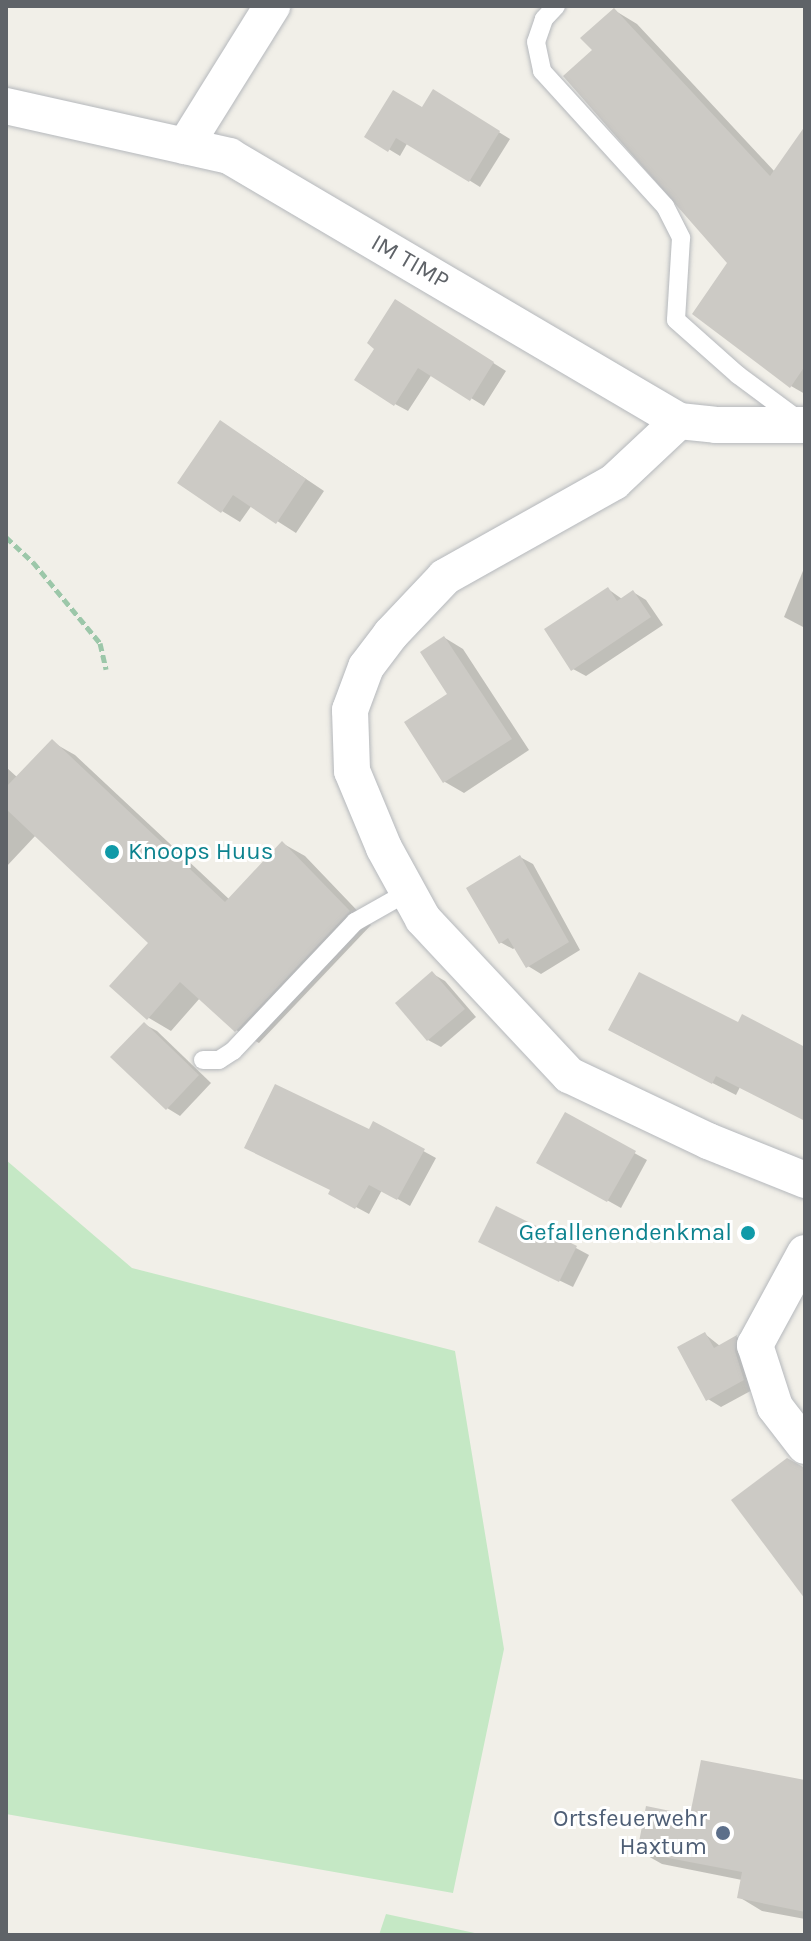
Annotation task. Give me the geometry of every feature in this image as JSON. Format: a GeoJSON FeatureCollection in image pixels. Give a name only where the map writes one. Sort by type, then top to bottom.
{"type":"FeatureCollection","features":[{"type":"Feature","properties":{"kind":"street"},"geometry":{"type":"LineString","coordinates":[[185,146],[272,6]]}},
{"type":"Feature","properties":{"kind":"street","name":"IM TIMP"},"geometry":{"type":"LineString","coordinates":[[6,106],[229,156],[679,421],[716,425],[805,425]]}},
{"type":"Feature","properties":{"kind":"street"},"geometry":{"type":"LineString","coordinates":[[679,421],[614,482],[445,577],[391,634],[366,667],[350,710],[352,771],[384,848],[423,919],[569,1075],[708,1141],[805,1180]]}},
{"type":"Feature","properties":{"kind":"street"},"geometry":{"type":"LineString","coordinates":[[805,1253],[755,1345],[775,1407],[805,1446]]}},
{"type":"Feature","properties":{"kind":"lane"},"geometry":{"type":"LineString","coordinates":[[556,6],[544,19],[536,42],[542,71],[665,206],[681,238],[676,320],[738,375],[805,425]]}},
{"type":"Feature","properties":{"kind":"lane"},"geometry":{"type":"LineString","coordinates":[[203,1060],[219,1060],[233,1051],[355,922],[408,892]]}},
{"type":"Feature","properties":{"kind":"path"},"geometry":{"type":"LineString","coordinates":[[6,537],[33,562],[100,643],[106,669]]}},
{"type":"Feature","properties":{"kind":"green space"},"geometry":{"type":"Polygon","coordinates":[[[6,1160],[132,1268],[455,1351],[504,1649],[453,1893],[6,1814],[6,1160]]]}},
{"type":"Feature","properties":{"kind":"green space"},"geometry":{"type":"Polygon","coordinates":[[[386,1914],[484,1935],[379,1935],[386,1914]]]}},
{"type":"Feature","properties":{"kind":"building"},"geometry":{"type":"Polygon","coordinates":[[[614,8],[770,176],[805,126],[805,366],[790,388],[692,314],[727,263],[563,76],[592,50],[580,38],[614,8]]]}},
{"type":"Feature","properties":{"kind":"building"},"geometry":{"type":"Polygon","coordinates":[[[433,89],[500,131],[469,182],[396,138],[388,152],[364,137],[393,90],[422,107],[433,89]]]}},
{"type":"Feature","properties":{"kind":"building"},"geometry":{"type":"Polygon","coordinates":[[[395,299],[494,362],[470,401],[418,368],[394,406],[354,380],[374,349],[367,343],[395,299]]]}},
{"type":"Feature","properties":{"kind":"building"},"geometry":{"type":"Polygon","coordinates":[[[220,420],[306,479],[276,524],[233,495],[221,513],[177,483],[220,420]]]}},
{"type":"Feature","properties":{"kind":"building"},"geometry":{"type":"Polygon","coordinates":[[[608,587],[617,601],[633,590],[651,617],[571,671],[544,629],[608,587]]]}},
{"type":"Feature","properties":{"kind":"building"},"geometry":{"type":"Polygon","coordinates":[[[444,636],[512,739],[443,783],[404,722],[447,694],[420,652],[444,636]]]}},
{"type":"Feature","properties":{"kind":"building"},"geometry":{"type":"Polygon","coordinates":[[[52,739],[225,902],[282,841],[350,911],[235,1032],[180,982],[147,1020],[109,986],[148,943],[6,809],[6,787],[52,739]]]}},
{"type":"Feature","properties":{"kind":"building"},"geometry":{"type":"Polygon","coordinates":[[[520,855],[569,942],[526,968],[508,938],[499,944],[466,888],[520,855]]]}},
{"type":"Feature","properties":{"kind":"building"},"geometry":{"type":"Polygon","coordinates":[[[432,971],[465,1009],[427,1041],[395,1003],[432,971]]]}},
{"type":"Feature","properties":{"kind":"building"},"geometry":{"type":"Polygon","coordinates":[[[639,972],[738,1022],[742,1014],[805,1047],[805,1121],[716,1076],[712,1084],[608,1030],[639,972]]]}},
{"type":"Feature","properties":{"kind":"building"},"geometry":{"type":"Polygon","coordinates":[[[144,1022],[199,1075],[166,1110],[110,1057],[144,1022]]]}},
{"type":"Feature","properties":{"kind":"building"},"geometry":{"type":"Polygon","coordinates":[[[275,1084],[369,1129],[373,1121],[425,1149],[397,1200],[369,1185],[355,1209],[328,1194],[330,1190],[244,1148],[275,1084]]]}},
{"type":"Feature","properties":{"kind":"building"},"geometry":{"type":"Polygon","coordinates":[[[565,1112],[636,1151],[607,1202],[536,1163],[565,1112]]]}},
{"type":"Feature","properties":{"kind":"building"},"geometry":{"type":"Polygon","coordinates":[[[496,1206],[577,1246],[559,1282],[478,1242],[496,1206]]]}},
{"type":"Feature","properties":{"kind":"building"},"geometry":{"type":"Polygon","coordinates":[[[705,1332],[714,1348],[737,1335],[735,1351],[744,1380],[706,1401],[677,1347],[705,1332]]]}},
{"type":"Feature","properties":{"kind":"building"},"geometry":{"type":"Polygon","coordinates":[[[787,1458],[805,1468],[805,1599],[731,1500],[787,1458]]]}},
{"type":"Feature","properties":{"kind":"building","name":"Ortsfeuerwehr Haxtum"},"geometry":{"type":"Polygon","coordinates":[[[701,1760],[805,1780],[805,1912],[737,1898],[742,1872],[637,1852],[646,1806],[690,1815],[701,1760]]]}},
{"type":"Feature","properties":{"kind":"place","name":"Knoops Huus"},"geometry":{"type":"Point","coordinates":[112,852]}},
{"type":"Feature","properties":{"kind":"place","name":"Gefallenendenkmal"},"geometry":{"type":"Point","coordinates":[748,1233]}},
{"type":"Feature","properties":{"kind":"place","name":"Ortsfeuerwehr Haxtum"},"geometry":{"type":"Point","coordinates":[723,1833]}}]}
